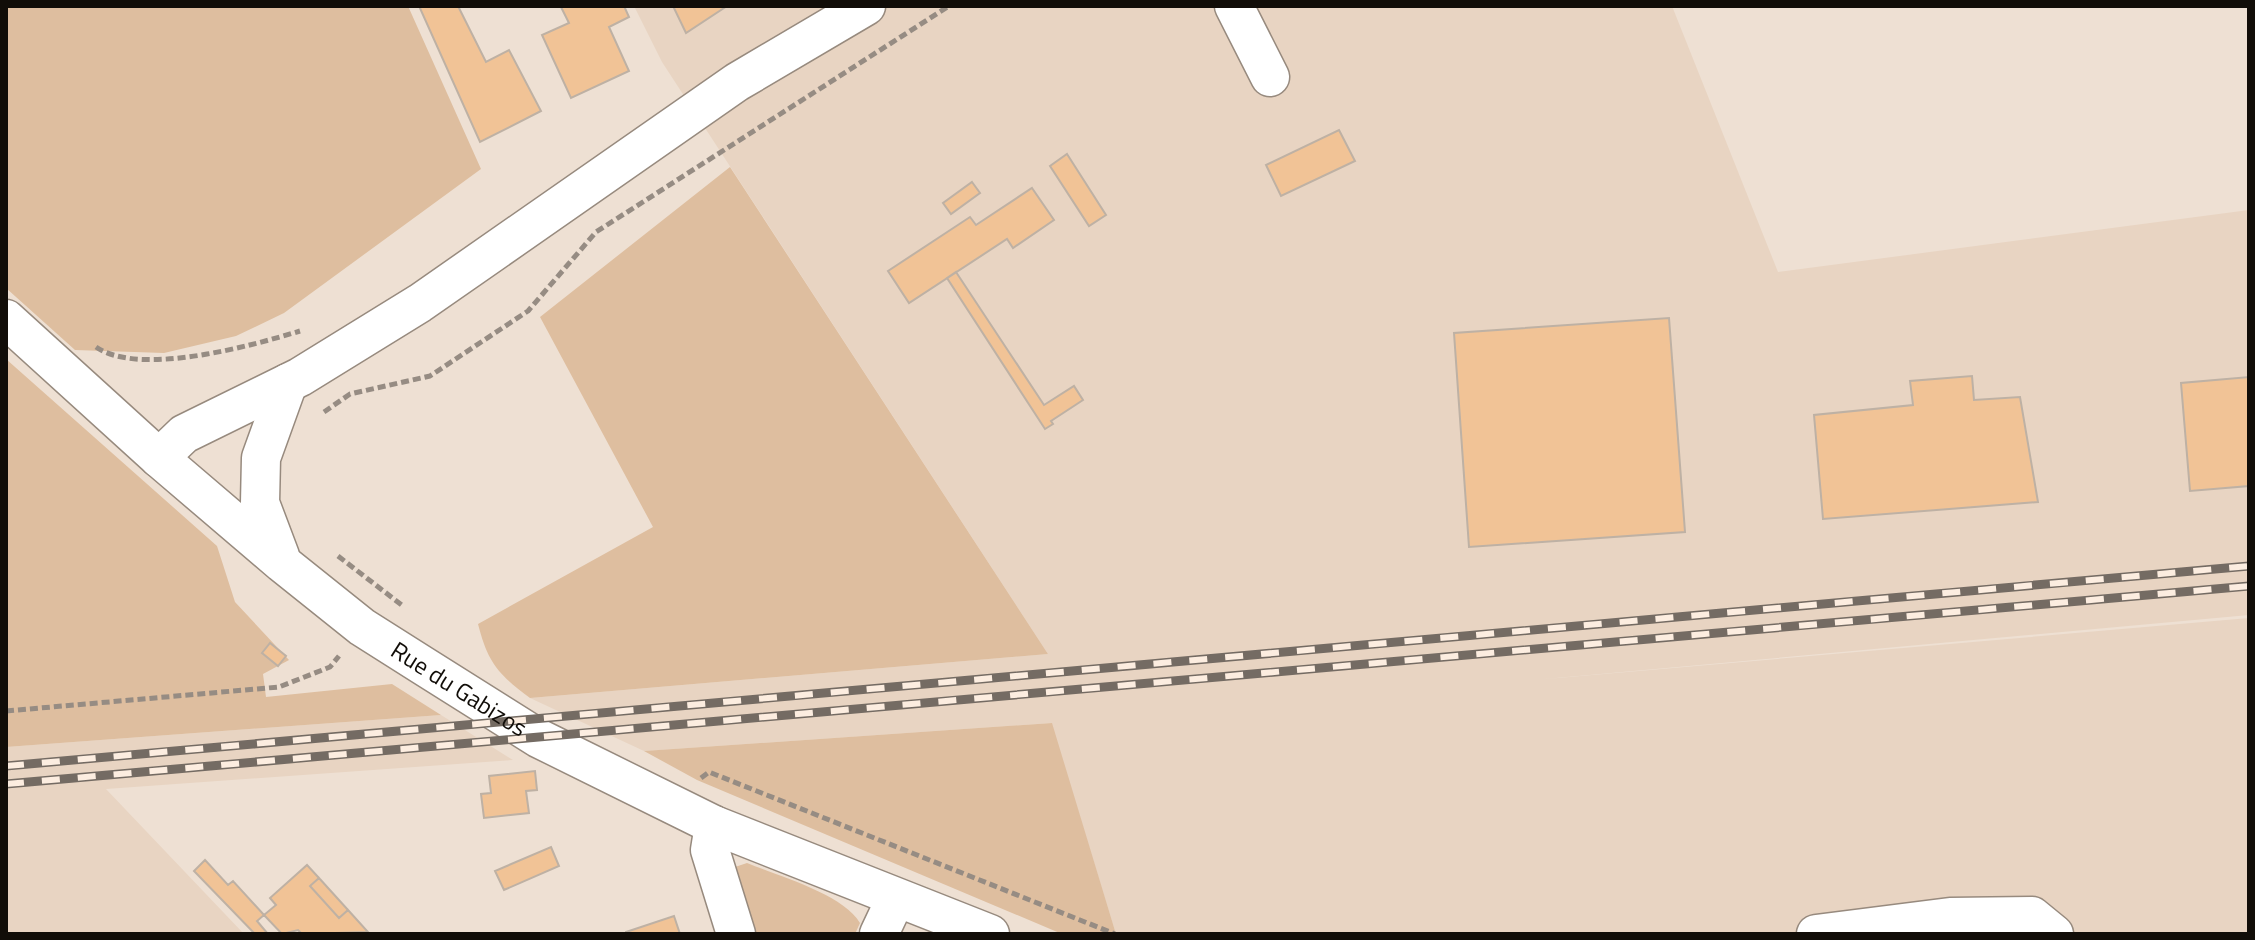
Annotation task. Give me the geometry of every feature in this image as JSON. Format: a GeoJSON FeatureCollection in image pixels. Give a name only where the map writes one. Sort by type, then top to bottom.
{"type":"FeatureCollection","features":[{"type":"Feature","properties":{"kind":"street"},"geometry":{"type":"LineString","coordinates":[[159,458],[184,434],[294,380],[420,303],[737,82],[866,6]]}},
{"type":"Feature","properties":{"kind":"street"},"geometry":{"type":"LineString","coordinates":[[1234,6],[1270,77]]}},
{"type":"Feature","properties":{"kind":"street","name":"Rue du Gabizos"},"geometry":{"type":"LineString","coordinates":[[6,319],[159,458],[362,627],[538,738],[714,825],[990,934]]}},
{"type":"Feature","properties":{"kind":"street"},"geometry":{"type":"LineString","coordinates":[[282,563],[260,503],[261,458],[294,380]]}},
{"type":"Feature","properties":{"kind":"street"},"geometry":{"type":"LineString","coordinates":[[714,825],[710,850],[736,934]]}},
{"type":"Feature","properties":{"kind":"street"},"geometry":{"type":"LineString","coordinates":[[879,934],[896,898]]}},
{"type":"Feature","properties":{"kind":"street"},"geometry":{"type":"LineString","coordinates":[[1816,934],[1950,917],[2032,916],[2054,934]]}},
{"type":"Feature","properties":{"kind":"path"},"geometry":{"type":"LineString","coordinates":[[315,422],[350,394],[430,376],[528,311],[596,232],[949,6]]}},
{"type":"Feature","properties":{"kind":"path"},"geometry":{"type":"LineString","coordinates":[[87,341],[111,358],[187,358],[305,330]]}},
{"type":"Feature","properties":{"kind":"path"},"geometry":{"type":"LineString","coordinates":[[294,380],[324,412]]}},
{"type":"Feature","properties":{"kind":"path"},"geometry":{"type":"LineString","coordinates":[[327,548],[412,613]]}},
{"type":"Feature","properties":{"kind":"path"},"geometry":{"type":"LineString","coordinates":[[6,711],[279,687],[330,667],[362,627]]}},
{"type":"Feature","properties":{"kind":"path"},"geometry":{"type":"LineString","coordinates":[[676,805],[690,785],[709,772],[1115,934]]}},
{"type":"Feature","properties":{"kind":"shaded area"},"geometry":{"type":"Polygon","coordinates":[[[6,6],[408,6],[481,169],[284,313],[236,336],[164,353],[75,350],[6,288],[6,6]]]}},
{"type":"Feature","properties":{"kind":"shaded area"},"geometry":{"type":"Polygon","coordinates":[[[634,6],[1672,6],[1778,272],[2249,210],[2249,615],[1534,680],[2249,618],[2249,934],[1116,934],[1051,723],[644,751],[530,698],[1048,654],[662,62],[634,6]]]}},
{"type":"Feature","properties":{"kind":"shaded area"},"geometry":{"type":"Polygon","coordinates":[[[730,167],[1048,654],[530,698],[510,682],[490,658],[478,624],[653,527],[540,317],[730,167]]]}},
{"type":"Feature","properties":{"kind":"shaded area"},"geometry":{"type":"Polygon","coordinates":[[[6,359],[217,546],[235,602],[289,660],[263,674],[266,697],[392,684],[441,715],[6,747],[6,359]]]}},
{"type":"Feature","properties":{"kind":"shaded area"},"geometry":{"type":"Polygon","coordinates":[[[441,715],[513,760],[106,789],[244,934],[6,934],[6,747],[441,715]]]}},
{"type":"Feature","properties":{"kind":"shaded area"},"geometry":{"type":"Polygon","coordinates":[[[1052,723],[1116,934],[1062,934],[697,780],[644,751],[1052,723]]]}},
{"type":"Feature","properties":{"kind":"shaded area"},"geometry":{"type":"Polygon","coordinates":[[[747,863],[809,887],[840,903],[860,923],[855,934],[749,934],[734,888],[735,867],[747,863]]]}},
{"type":"Feature","properties":{"kind":"building"},"geometry":{"type":"Polygon","coordinates":[[[419,6],[458,6],[486,62],[509,50],[541,111],[480,142],[419,6]]]}},
{"type":"Feature","properties":{"kind":"building"},"geometry":{"type":"Polygon","coordinates":[[[624,6],[629,17],[609,27],[629,71],[571,98],[542,35],[569,23],[561,7],[624,6]]]}},
{"type":"Feature","properties":{"kind":"building"},"geometry":{"type":"Polygon","coordinates":[[[673,6],[727,6],[686,33],[673,6]]]}},
{"type":"Feature","properties":{"kind":"building"},"geometry":{"type":"Polygon","coordinates":[[[1339,130],[1355,161],[1281,196],[1266,165],[1339,130]]]}},
{"type":"Feature","properties":{"kind":"building"},"geometry":{"type":"Polygon","coordinates":[[[1067,154],[1106,215],[1089,226],[1050,166],[1067,154]]]}},
{"type":"Feature","properties":{"kind":"building"},"geometry":{"type":"Polygon","coordinates":[[[972,182],[980,193],[951,214],[943,203],[972,182]]]}},
{"type":"Feature","properties":{"kind":"building"},"geometry":{"type":"Polygon","coordinates":[[[1032,188],[1054,220],[1013,248],[1007,239],[909,303],[888,271],[970,217],[976,225],[1032,188]]]}},
{"type":"Feature","properties":{"kind":"building"},"geometry":{"type":"Polygon","coordinates":[[[956,272],[1044,405],[1074,386],[1083,400],[1051,421],[1053,424],[1045,429],[947,278],[956,272]]]}},
{"type":"Feature","properties":{"kind":"building"},"geometry":{"type":"Polygon","coordinates":[[[1669,318],[1685,532],[1469,547],[1454,333],[1669,318]]]}},
{"type":"Feature","properties":{"kind":"building"},"geometry":{"type":"Polygon","coordinates":[[[1972,376],[1974,400],[2020,397],[2038,502],[1823,519],[1814,415],[1913,405],[1910,381],[1972,376]]]}},
{"type":"Feature","properties":{"kind":"building"},"geometry":{"type":"Polygon","coordinates":[[[2249,377],[2249,486],[2190,491],[2181,383],[2249,377]]]}},
{"type":"Feature","properties":{"kind":"building"},"geometry":{"type":"Polygon","coordinates":[[[270,643],[286,656],[278,666],[262,653],[270,643]]]}},
{"type":"Feature","properties":{"kind":"building"},"geometry":{"type":"Polygon","coordinates":[[[535,771],[537,790],[526,791],[529,813],[484,818],[481,794],[491,793],[489,776],[535,771]]]}},
{"type":"Feature","properties":{"kind":"building"},"geometry":{"type":"Polygon","coordinates":[[[551,847],[559,866],[504,890],[495,871],[551,847]]]}},
{"type":"Feature","properties":{"kind":"building"},"geometry":{"type":"Polygon","coordinates":[[[205,860],[228,885],[233,881],[264,915],[257,921],[268,934],[255,934],[194,871],[205,860]]]}},
{"type":"Feature","properties":{"kind":"building"},"geometry":{"type":"Polygon","coordinates":[[[307,865],[319,878],[310,886],[339,918],[348,910],[368,932],[302,934],[298,930],[282,934],[264,915],[276,905],[270,898],[307,865]]]}},
{"type":"Feature","properties":{"kind":"building"},"geometry":{"type":"Polygon","coordinates":[[[319,878],[348,910],[339,918],[310,886],[319,878]]]}},
{"type":"Feature","properties":{"kind":"building"},"geometry":{"type":"Polygon","coordinates":[[[674,916],[680,934],[626,934],[626,932],[674,916]]]}},
{"type":"Feature","properties":{"kind":"railway"},"geometry":{"type":"LineString","coordinates":[[6,766],[2249,566]]}},
{"type":"Feature","properties":{"kind":"railway"},"geometry":{"type":"LineString","coordinates":[[6,784],[2249,586]]}}]}
